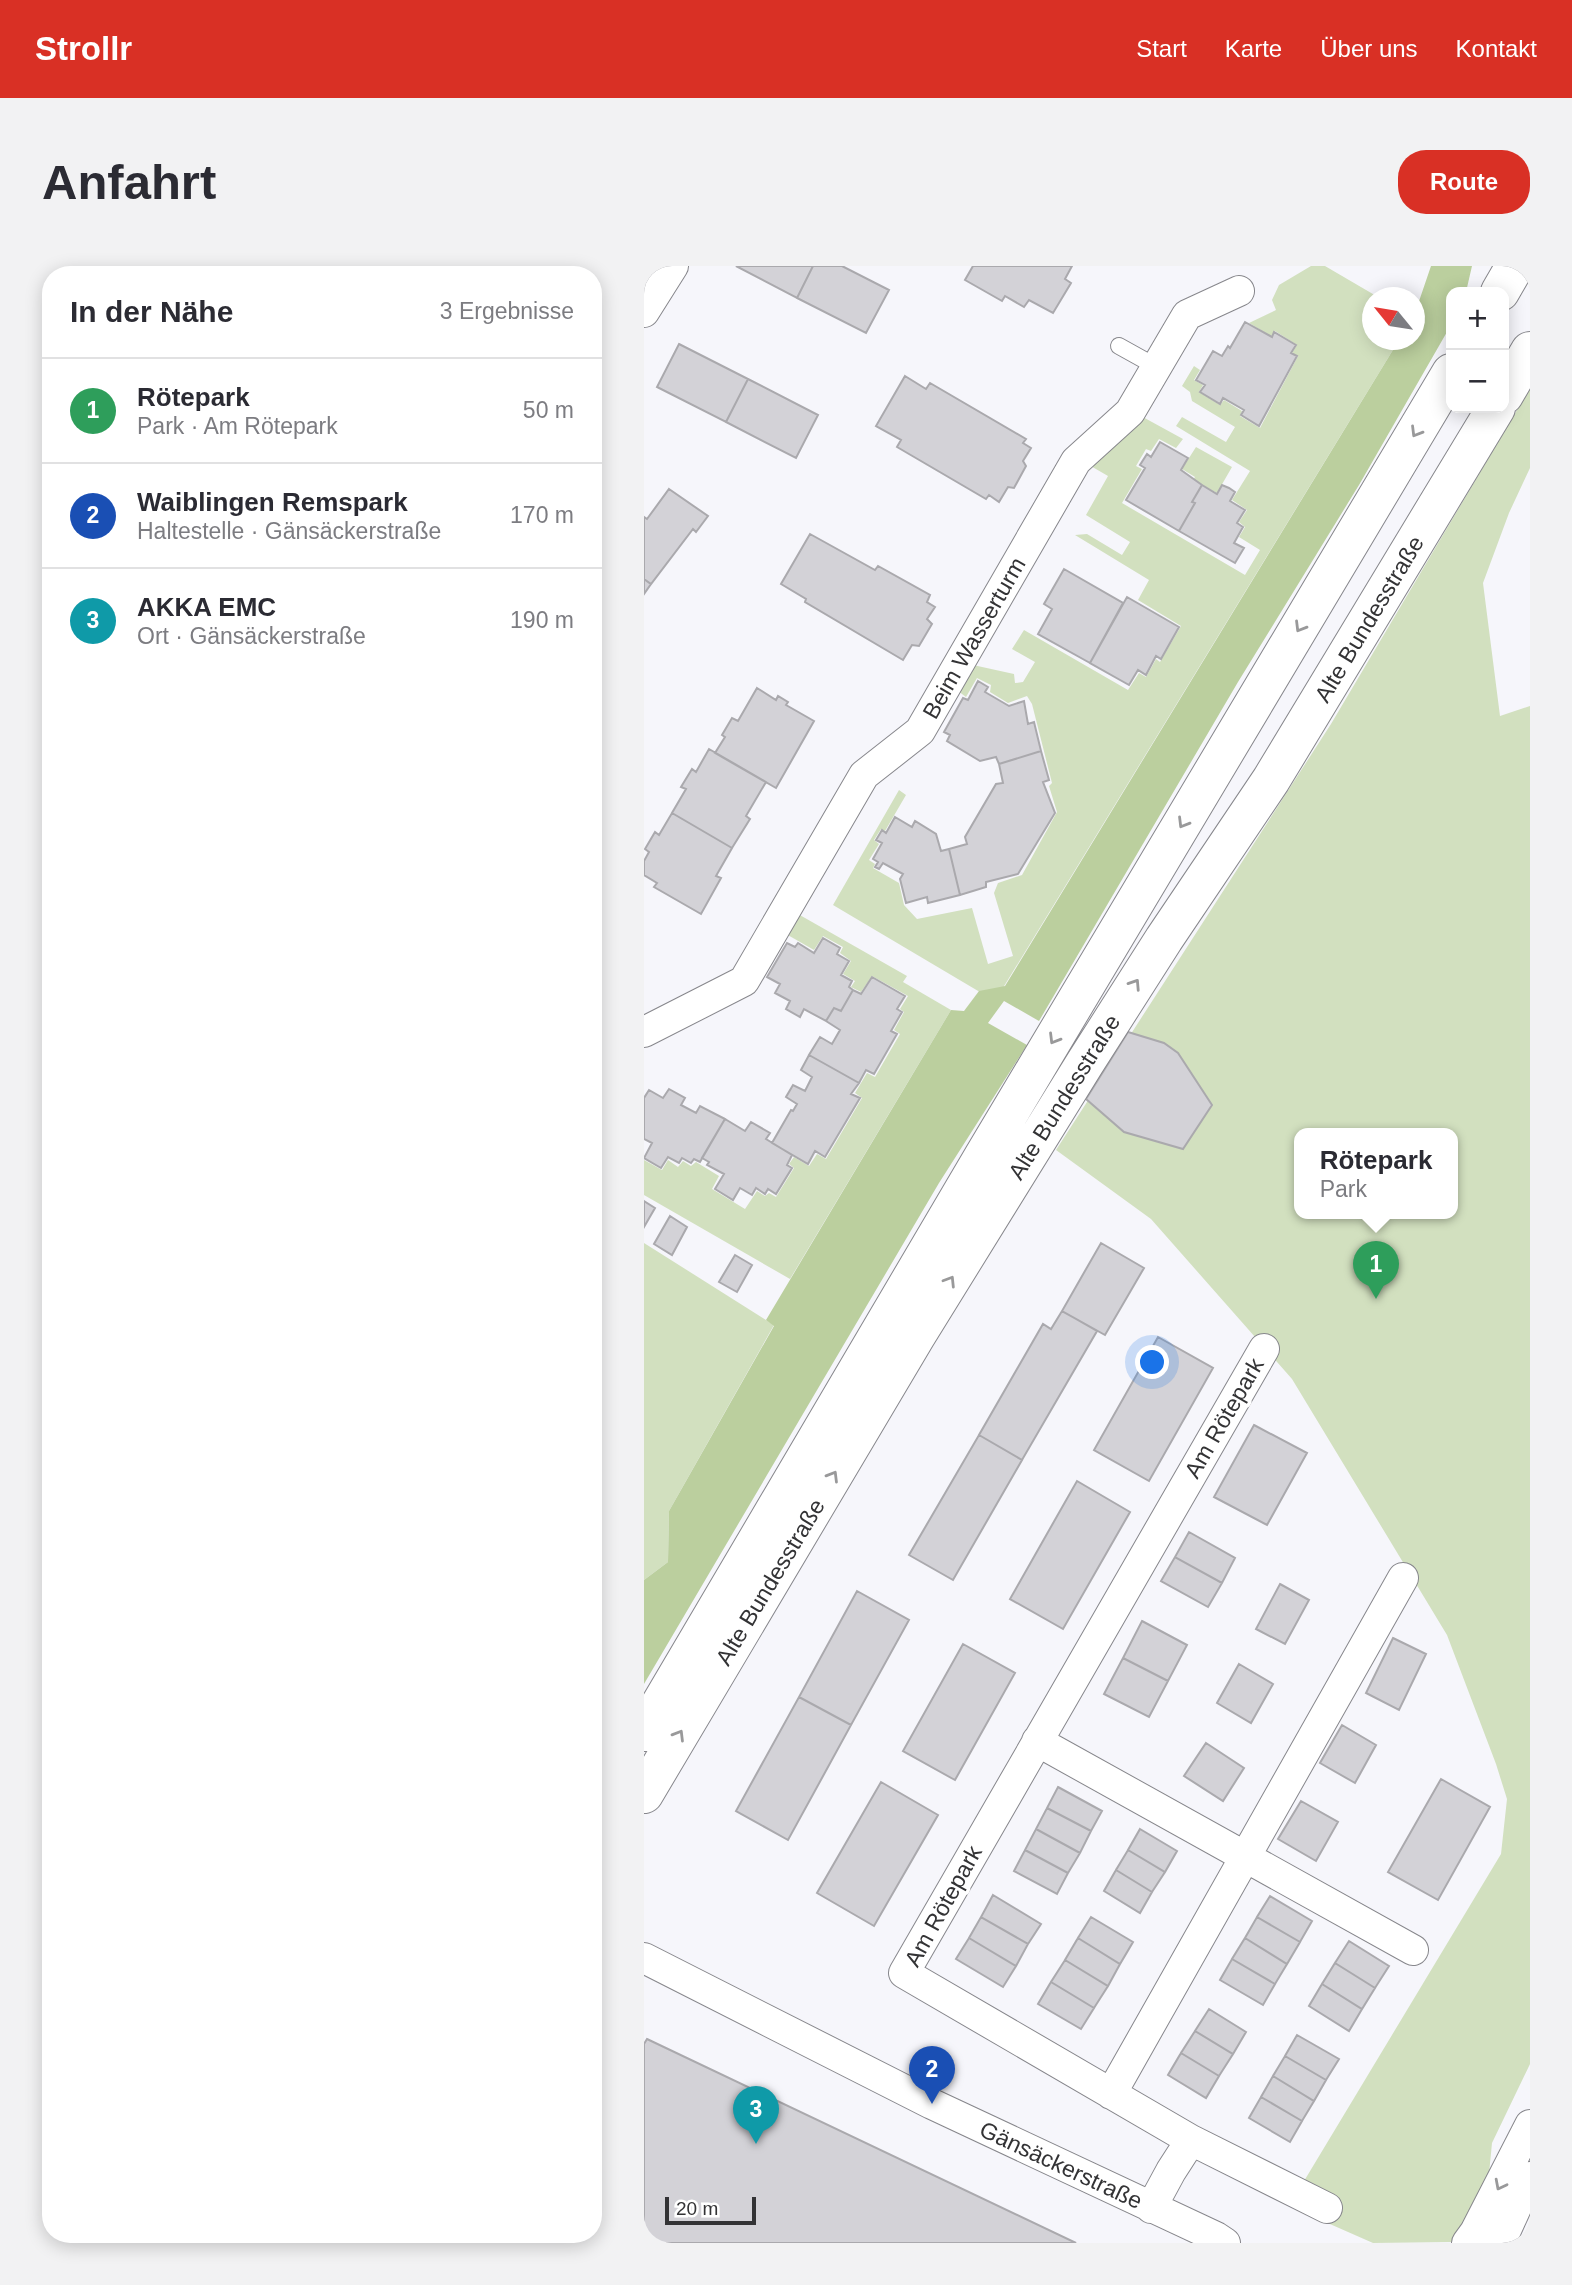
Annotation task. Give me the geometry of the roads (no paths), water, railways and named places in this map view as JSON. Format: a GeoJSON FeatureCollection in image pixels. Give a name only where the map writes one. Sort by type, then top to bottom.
{"type":"FeatureCollection","features":[{"type":"Feature","properties":{"kind":"main road"},"geometry":{"type":"LineString","coordinates":[[1503,287],[1515,266]]}},
{"type":"Feature","properties":{"kind":"main road"},"geometry":{"type":"LineString","coordinates":[[1509,387],[1530,351]]}},
{"type":"Feature","properties":{"kind":"main road","name":"Alte Bundesstraße"},"geometry":{"type":"LineString","coordinates":[[644,1732],[1446,381]]}},
{"type":"Feature","properties":{"kind":"main road","name":"Alte Bundesstraße"},"geometry":{"type":"LineString","coordinates":[[644,1794],[930,1313],[1142,973],[1271,780],[1493,413]]}},
{"type":"Feature","properties":{"kind":"street"},"geometry":{"type":"LineString","coordinates":[[644,312],[673,266]]}},
{"type":"Feature","properties":{"kind":"street","name":"Beim Wasserturm"},"geometry":{"type":"LineString","coordinates":[[666,1026],[744,981],[864,775],[920,730],[1076,461],[1130,412],[1187,315],[1239,291]]}},
{"type":"Feature","properties":{"kind":"street","name":"Am Rötepark"},"geometry":{"type":"LineString","coordinates":[[1264,1349],[904,1972],[1191,2140],[1327,2208]]}},
{"type":"Feature","properties":{"kind":"street"},"geometry":{"type":"LineString","coordinates":[[1111,2094],[1403,1578]]}},
{"type":"Feature","properties":{"kind":"street"},"geometry":{"type":"LineString","coordinates":[[1037,1741],[1413,1950]]}},
{"type":"Feature","properties":{"kind":"street","name":"Gänsäckerstraße"},"geometry":{"type":"LineString","coordinates":[[644,1958],[932,2104],[1151,2208],[1221,2240],[1245,2243]]}},
{"type":"Feature","properties":{"kind":"street"},"geometry":{"type":"LineString","coordinates":[[1466,2243],[1475,2232],[1530,2125]]}},
{"type":"Feature","properties":{"kind":"street"},"geometry":{"type":"LineString","coordinates":[[1151,2208],[1191,2140]]}},
{"type":"Feature","properties":{"kind":"street"},"geometry":{"type":"LineString","coordinates":[[1500,2243],[1530,2176]]}},
{"type":"Feature","properties":{"kind":"lane"},"geometry":{"type":"LineString","coordinates":[[1119,346],[1155,366]]}},
{"type":"Feature","properties":{"kind":"place","name":"Rötepark"},"geometry":{"type":"Point","coordinates":[1376,1299]}},
{"type":"Feature","properties":{"kind":"place","name":"Waiblingen Remspark"},"geometry":{"type":"Point","coordinates":[932,2104]}},
{"type":"Feature","properties":{"kind":"place","name":"AKKA EMC"},"geometry":{"type":"Point","coordinates":[756,2144]}}]}
